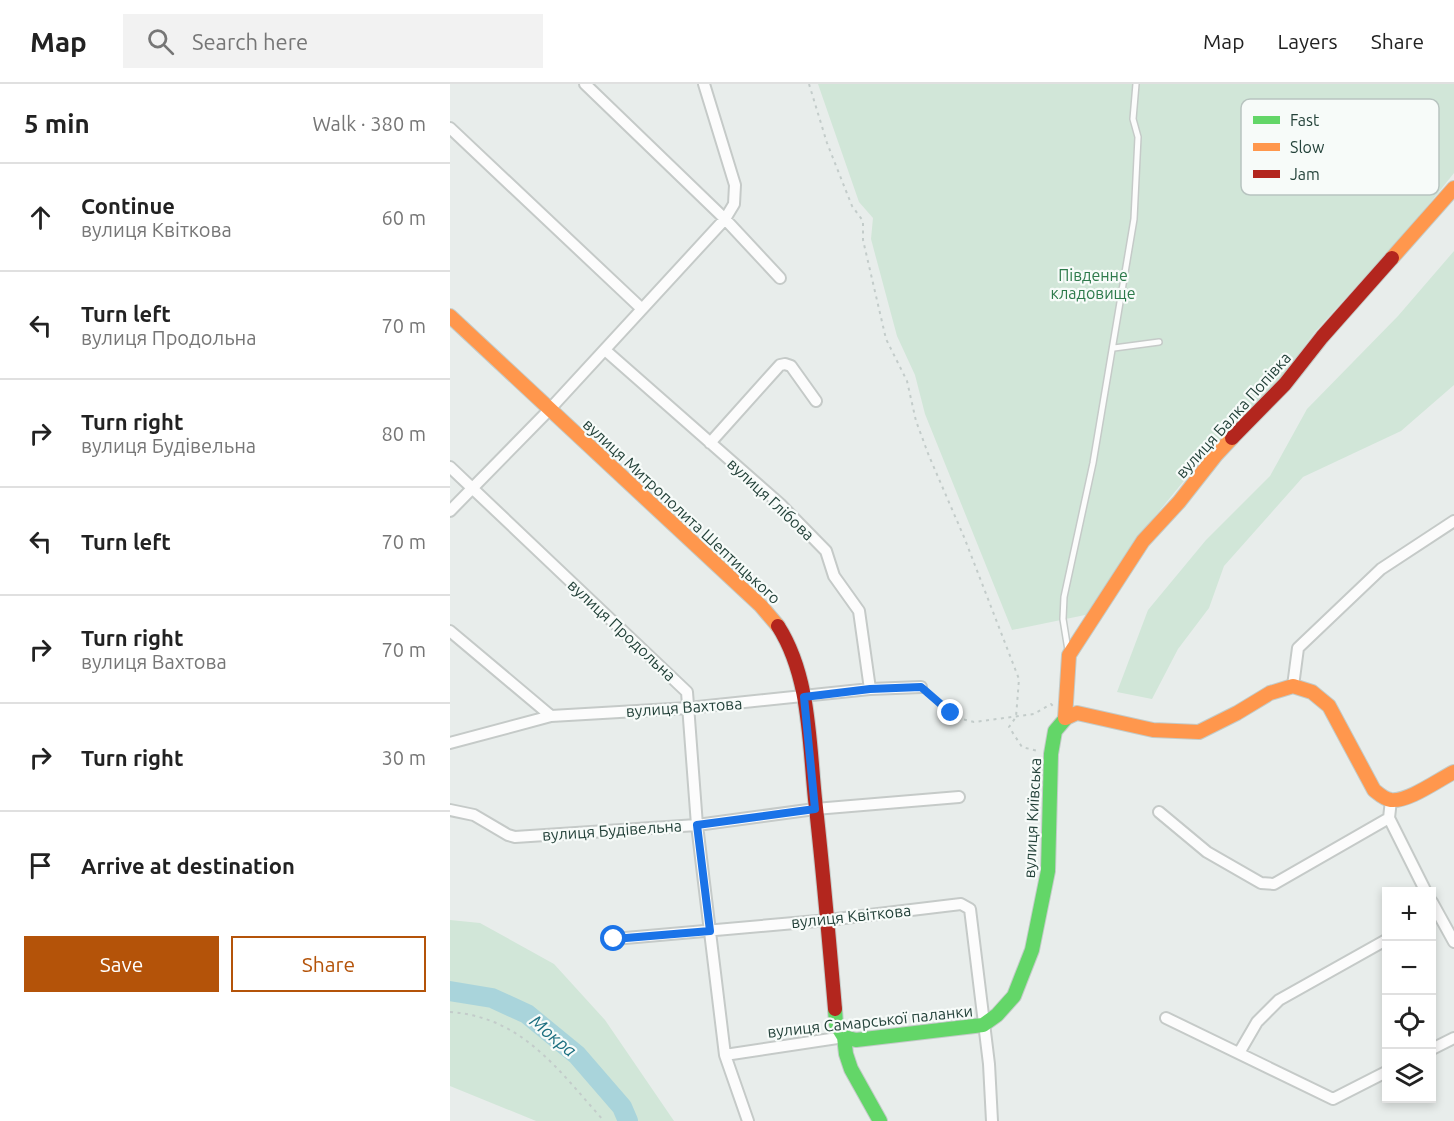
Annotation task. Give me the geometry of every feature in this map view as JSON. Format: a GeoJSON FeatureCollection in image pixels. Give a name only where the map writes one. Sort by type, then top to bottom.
{"type":"FeatureCollection","features":[{"type":"Feature","properties":{"kind":"street"},"geometry":{"type":"LineString","coordinates":[[585,84],[725,219],[780,278]]}},
{"type":"Feature","properties":{"kind":"street"},"geometry":{"type":"LineString","coordinates":[[450,511],[550,409],[725,219],[734,204],[735,185],[704,84]]}},
{"type":"Feature","properties":{"kind":"street"},"geometry":{"type":"LineString","coordinates":[[450,128],[642,309]]}},
{"type":"Feature","properties":{"kind":"street","name":"вулиця Балка Попівка"},"geometry":{"type":"LineString","coordinates":[[1069,654],[1143,541],[1179,502],[1216,455],[1285,384],[1322,337],[1454,188]]}},
{"type":"Feature","properties":{"kind":"street","name":"вулиця Митрополита Шептицького"},"geometry":{"type":"LineString","coordinates":[[450,316],[761,606],[778,627],[792,650],[804,697],[828,920],[836,1024],[844,1037],[851,1069],[880,1121]]}},
{"type":"Feature","properties":{"kind":"street","name":"вулиця Глібова"},"geometry":{"type":"LineString","coordinates":[[604,350],[780,504],[826,551],[834,576],[859,611],[870,689]]}},
{"type":"Feature","properties":{"kind":"street"},"geometry":{"type":"LineString","coordinates":[[710,443],[780,365],[785,363],[791,366],[816,401]]}},
{"type":"Feature","properties":{"kind":"street","name":"вулиця Продольна"},"geometry":{"type":"LineString","coordinates":[[450,467],[687,692],[697,825],[725,1055],[748,1121]]}},
{"type":"Feature","properties":{"kind":"street"},"geometry":{"type":"LineString","coordinates":[[1293,686],[1298,648],[1381,569],[1454,521]]}},
{"type":"Feature","properties":{"kind":"street"},"geometry":{"type":"LineString","coordinates":[[450,631],[551,716]]}},
{"type":"Feature","properties":{"kind":"street"},"geometry":{"type":"LineString","coordinates":[[1069,654],[1065,718],[1077,713],[1153,730],[1199,732],[1270,693],[1293,686],[1312,692],[1329,706],[1374,790],[1382,797],[1391,800],[1404,799],[1454,772]]}},
{"type":"Feature","properties":{"kind":"street","name":"вулиця Вахтова"},"geometry":{"type":"LineString","coordinates":[[450,743],[551,716],[688,708],[870,689],[921,687]]}},
{"type":"Feature","properties":{"kind":"street","name":"вулиця Київська"},"geometry":{"type":"LineString","coordinates":[[983,1025],[1014,996],[1032,950],[1048,870],[1055,730],[1065,718]]}},
{"type":"Feature","properties":{"kind":"street","name":"вулиця Будівельна"},"geometry":{"type":"LineString","coordinates":[[450,810],[474,815],[503,833],[515,837],[697,825],[815,809],[959,797]]}},
{"type":"Feature","properties":{"kind":"street"},"geometry":{"type":"LineString","coordinates":[[1391,800],[1389,818],[1424,887]]}},
{"type":"Feature","properties":{"kind":"street"},"geometry":{"type":"LineString","coordinates":[[1159,812],[1207,852],[1261,883],[1268,884],[1274,884],[1389,818]]}},
{"type":"Feature","properties":{"kind":"street","name":"вулиця Квіткова"},"geometry":{"type":"LineString","coordinates":[[614,939],[828,920],[961,904],[970,909],[983,1025]]}},
{"type":"Feature","properties":{"kind":"street"},"geometry":{"type":"LineString","coordinates":[[1436,918],[1454,942]]}},
{"type":"Feature","properties":{"kind":"street"},"geometry":{"type":"LineString","coordinates":[[1239,1053],[1257,1022],[1279,1000],[1384,941]]}},
{"type":"Feature","properties":{"kind":"street"},"geometry":{"type":"LineString","coordinates":[[1166,1018],[1333,1099],[1382,1074]]}},
{"type":"Feature","properties":{"kind":"street"},"geometry":{"type":"LineString","coordinates":[[983,1025],[989,1064],[992,1121]]}},
{"type":"Feature","properties":{"kind":"street","name":"вулиця Самарської паланки"},"geometry":{"type":"LineString","coordinates":[[725,1055],[844,1037],[856,1040],[983,1025]]}},
{"type":"Feature","properties":{"kind":"street"},"geometry":{"type":"LineString","coordinates":[[1433,1049],[1454,1038]]}},
{"type":"Feature","properties":{"kind":"lane"},"geometry":{"type":"LineString","coordinates":[[1069,654],[1063,619],[1064,597],[1093,463],[1134,219],[1138,137],[1133,119],[1136,84]]}},
{"type":"Feature","properties":{"kind":"lane"},"geometry":{"type":"LineString","coordinates":[[1113,348],[1159,342]]}},
{"type":"Feature","properties":{"kind":"path"},"geometry":{"type":"LineString","coordinates":[[809,84],[835,164],[852,206],[863,221],[863,240],[886,339],[906,381],[916,421],[929,456],[964,537],[1019,679],[1017,717],[1009,727],[1022,747],[1052,754]]}},
{"type":"Feature","properties":{"kind":"path"},"geometry":{"type":"LineString","coordinates":[[921,687],[951,713],[974,722],[1034,714],[1051,704],[1065,718]]}},
{"type":"Feature","properties":{"kind":"path"},"geometry":{"type":"LineString","coordinates":[[450,1011],[492,1020],[525,1038],[544,1054],[604,1121]]}},
{"type":"Feature","properties":{"kind":"green space","name":"Південне кладовище"},"geometry":{"type":"Polygon","coordinates":[[[818,84],[1454,84],[1454,173],[1439,192],[1439,99],[1241,99],[1241,195],[1436,195],[1314,333],[1281,378],[1200,461],[1139,536],[1090,614],[1012,630],[925,414],[915,375],[897,336],[871,239],[873,218],[859,202],[818,84]]]}},
{"type":"Feature","properties":{"kind":"green space"},"geometry":{"type":"Polygon","coordinates":[[[1454,251],[1454,385],[1401,431],[1303,477],[1224,566],[1209,608],[1178,649],[1152,699],[1117,692],[1148,610],[1206,540],[1270,476],[1307,409],[1398,316],[1454,251]]]}},
{"type":"Feature","properties":{"kind":"green space"},"geometry":{"type":"Polygon","coordinates":[[[450,920],[480,923],[554,964],[605,1020],[674,1121],[536,1121],[450,1086],[450,920]]]}},
{"type":"Feature","properties":{"kind":"waterway","name":"Мокра"},"geometry":{"type":"LineString","coordinates":[[450,991],[492,998],[527,1014],[577,1055],[622,1107],[628,1121]]}},
{"type":"Feature","properties":{"kind":"traffic: fast"},"geometry":{"type":"LineString","coordinates":[[844,1037],[856,1040],[983,1025],[997,1015],[1014,996],[1032,950],[1048,871],[1051,754],[1055,731],[1066,718]]}},
{"type":"Feature","properties":{"kind":"traffic: fast"},"geometry":{"type":"LineString","coordinates":[[835,1009],[836,1024],[844,1037],[851,1069],[880,1121]]}},
{"type":"Feature","properties":{"kind":"traffic: slow"},"geometry":{"type":"LineString","coordinates":[[1392,258],[1454,188]]}},
{"type":"Feature","properties":{"kind":"traffic: slow"},"geometry":{"type":"LineString","coordinates":[[450,316],[761,606],[778,626]]}},
{"type":"Feature","properties":{"kind":"traffic: slow"},"geometry":{"type":"LineString","coordinates":[[1065,718],[1069,655],[1143,541],[1232,438]]}},
{"type":"Feature","properties":{"kind":"traffic: slow"},"geometry":{"type":"LineString","coordinates":[[1066,718],[1077,713],[1153,730],[1199,732],[1270,693],[1293,686],[1312,692],[1329,706],[1374,790],[1384,797],[1391,800],[1406,798],[1454,772]]}},
{"type":"Feature","properties":{"kind":"traffic: jam"},"geometry":{"type":"LineString","coordinates":[[1232,438],[1285,384],[1322,337],[1392,258]]}},
{"type":"Feature","properties":{"kind":"traffic: jam"},"geometry":{"type":"LineString","coordinates":[[778,626],[789,645],[806,710],[835,1009]]}},
{"type":"Feature","properties":{"kind":"route"},"geometry":{"type":"LineString","coordinates":[[614,939],[710,931],[697,825],[815,809],[804,697],[870,689],[921,687],[951,713]]}}]}
